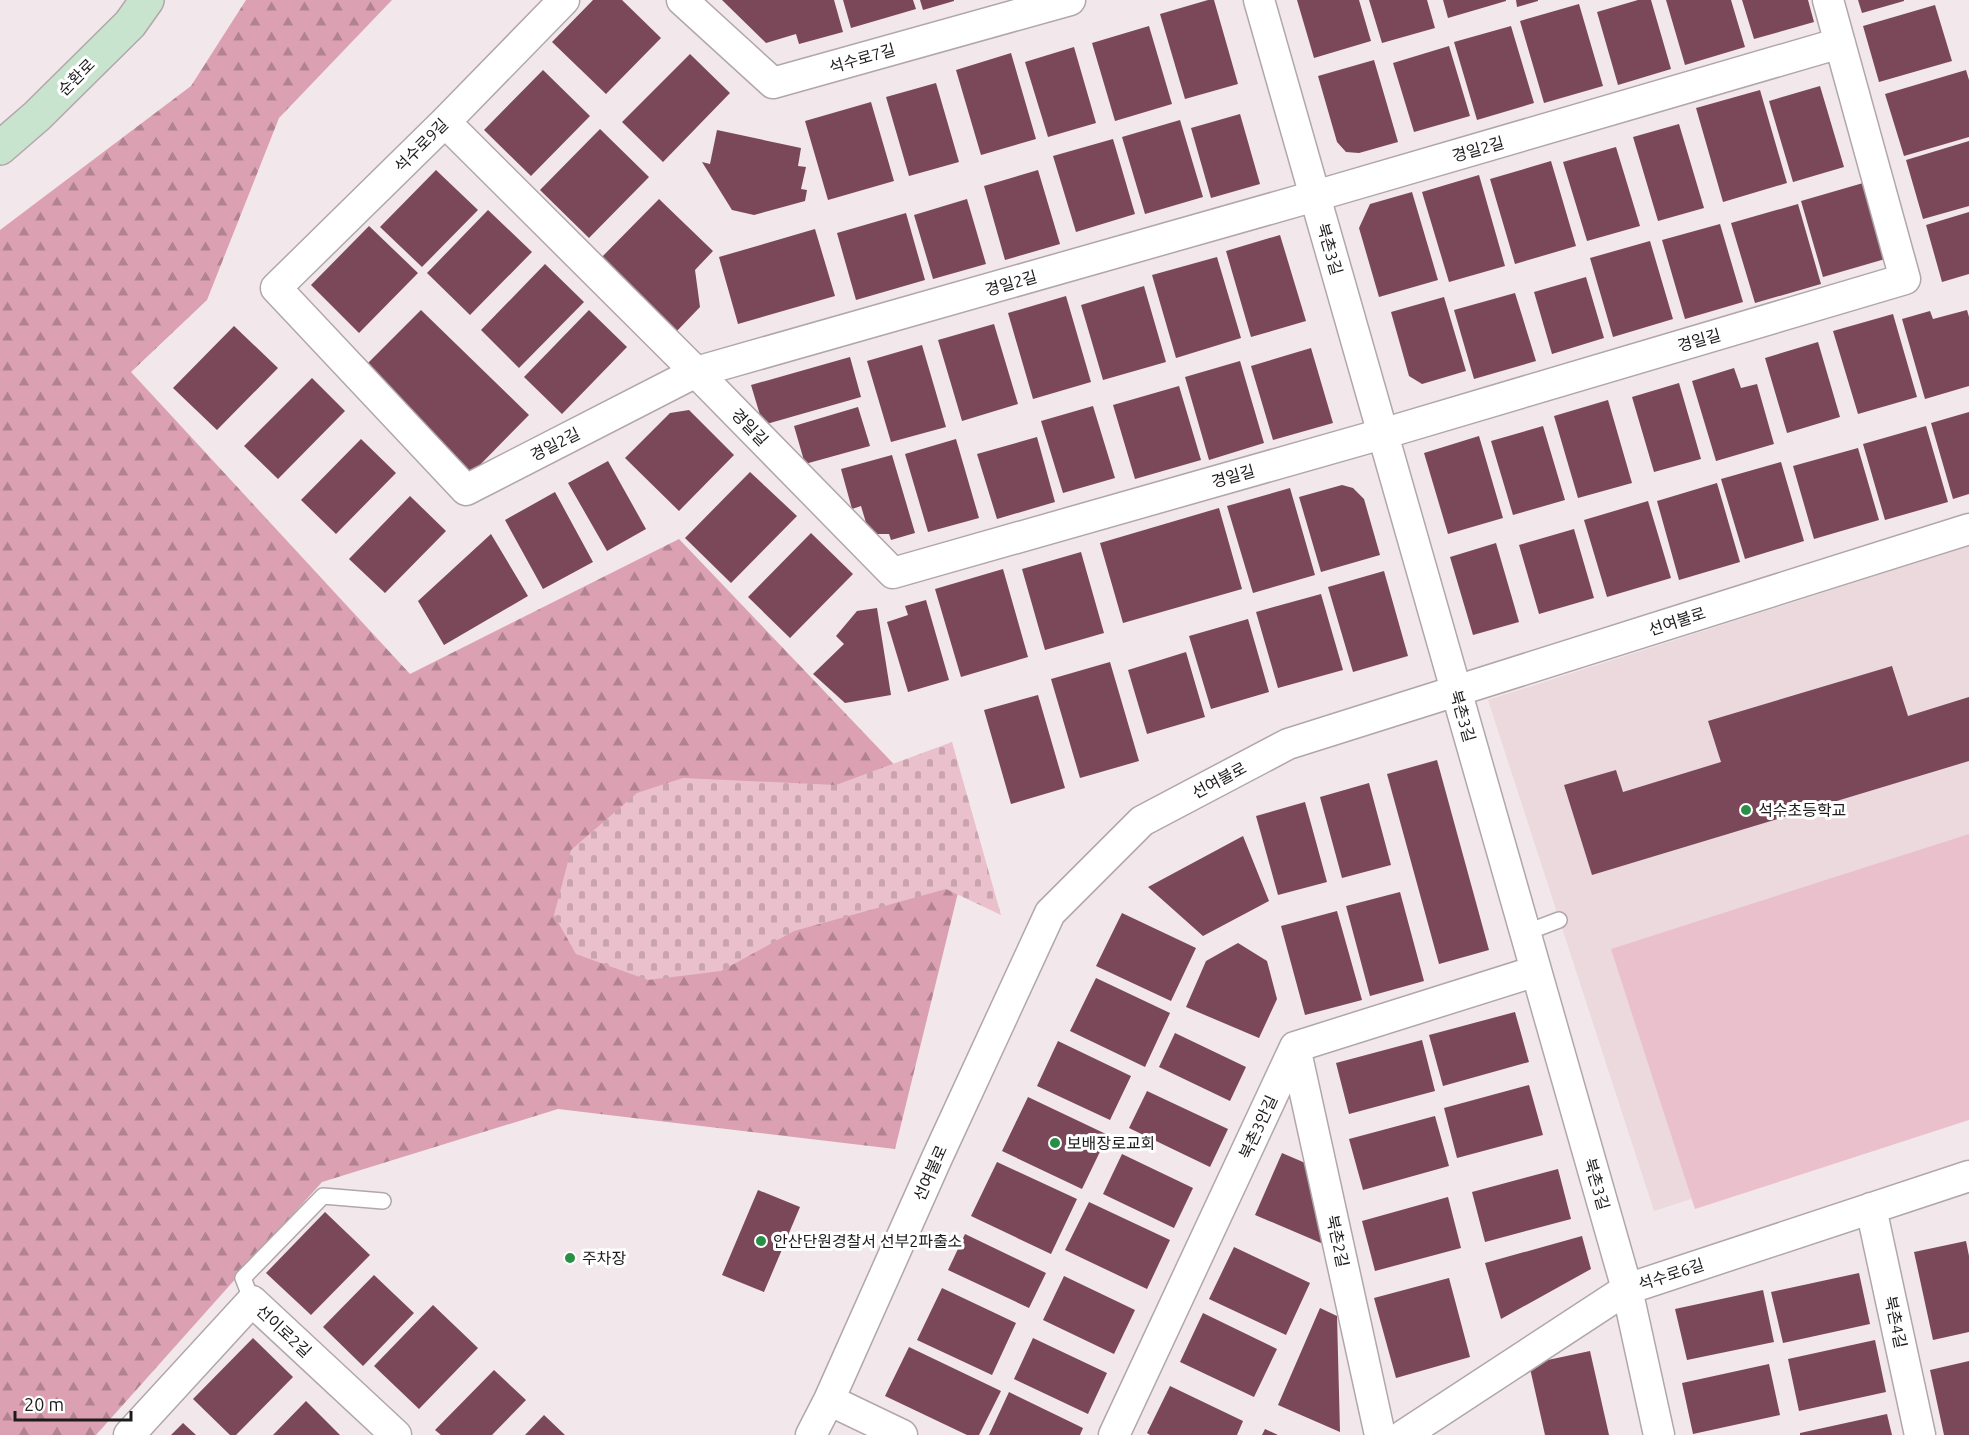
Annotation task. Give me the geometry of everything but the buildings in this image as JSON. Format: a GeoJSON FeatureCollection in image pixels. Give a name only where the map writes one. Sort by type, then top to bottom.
{"type":"FeatureCollection","features":[{"type":"Feature","properties":{"kind":"main road","name":"순환로"},"geometry":{"type":"LineString","coordinates":[[0,148],[37,116],[130,24],[147,0]]}},
{"type":"Feature","properties":{"kind":"street","name":"석수로9길"},"geometry":{"type":"LineString","coordinates":[[276,288],[445,122],[564,0]]}},
{"type":"Feature","properties":{"kind":"street","name":"석수로7길"},"geometry":{"type":"LineString","coordinates":[[682,0],[773,83],[1070,0]]}},
{"type":"Feature","properties":{"kind":"street","name":"북촌3길"},"geometry":{"type":"LineString","coordinates":[[1259,0],[1627,1288],[1659,1435]]}},
{"type":"Feature","properties":{"kind":"street","name":"경일길"},"geometry":{"type":"LineString","coordinates":[[445,122],[696,372],[893,573],[1383,434],[1905,279],[1828,0]]}},
{"type":"Feature","properties":{"kind":"street","name":"경일2길"},"geometry":{"type":"LineString","coordinates":[[276,288],[466,490],[696,372],[1315,196],[1840,43]]}},
{"type":"Feature","properties":{"kind":"street","name":"선여불로"},"geometry":{"type":"LineString","coordinates":[[811,1435],[1050,913],[1142,821],[1288,744],[1969,529]]}},
{"type":"Feature","properties":{"kind":"street"},"geometry":{"type":"LineString","coordinates":[[1295,1047],[1536,971]]}},
{"type":"Feature","properties":{"kind":"street","name":"북촌3안길"},"geometry":{"type":"LineString","coordinates":[[1114,1435],[1295,1047]]}},
{"type":"Feature","properties":{"kind":"street","name":"북촌2길"},"geometry":{"type":"LineString","coordinates":[[1295,1047],[1380,1435]]}},
{"type":"Feature","properties":{"kind":"street","name":"석수로6길"},"geometry":{"type":"LineString","coordinates":[[1404,1435],[1627,1288],[1969,1176]]}},
{"type":"Feature","properties":{"kind":"street","name":"북촌4길"},"geometry":{"type":"LineString","coordinates":[[1871,1208],[1920,1435]]}},
{"type":"Feature","properties":{"kind":"street","name":"선이로2길"},"geometry":{"type":"LineString","coordinates":[[129,1435],[252,1301],[396,1435]]}},
{"type":"Feature","properties":{"kind":"street"},"geometry":{"type":"LineString","coordinates":[[829,1400],[902,1435]]}},
{"type":"Feature","properties":{"kind":"lane"},"geometry":{"type":"LineString","coordinates":[[1525,933],[1559,920]]}},
{"type":"Feature","properties":{"kind":"lane"},"geometry":{"type":"LineString","coordinates":[[252,1301],[243,1278],[323,1196],[383,1201]]}},
{"type":"Feature","properties":{"kind":"shaded area","name":"석수초등학교"},"geometry":{"type":"Polygon","coordinates":[[[1969,546],[1969,1110],[1654,1211],[1488,700],[1969,546]]]}},
{"type":"Feature","properties":{"kind":"green space"},"geometry":{"type":"Polygon","coordinates":[[[246,0],[392,0],[279,118],[207,300],[131,372],[410,674],[679,539],[970,844],[895,1149],[558,1109],[322,1182],[96,1435],[0,1435],[0,230],[191,86],[246,0]]]}},
{"type":"Feature","properties":{"kind":"green space"},"geometry":{"type":"Polygon","coordinates":[[[952,742],[1001,915],[946,889],[794,931],[721,971],[648,980],[576,954],[554,915],[571,850],[637,793],[683,778],[836,785],[952,742]]]}},
{"type":"Feature","properties":{"kind":"green space"},"geometry":{"type":"Polygon","coordinates":[[[1969,834],[1969,1120],[1695,1209],[1611,949],[1969,834]]]}},
{"type":"Feature","properties":{"kind":"place","name":"석수초등학교"},"geometry":{"type":"Point","coordinates":[1746,810]}},
{"type":"Feature","properties":{"kind":"place","name":"보배장로교회"},"geometry":{"type":"Point","coordinates":[1055,1143]}},
{"type":"Feature","properties":{"kind":"place","name":"안산단원경찰서 선부2파출소"},"geometry":{"type":"Point","coordinates":[761,1241]}},
{"type":"Feature","properties":{"kind":"place","name":"주차장"},"geometry":{"type":"Point","coordinates":[570,1258]}}]}
